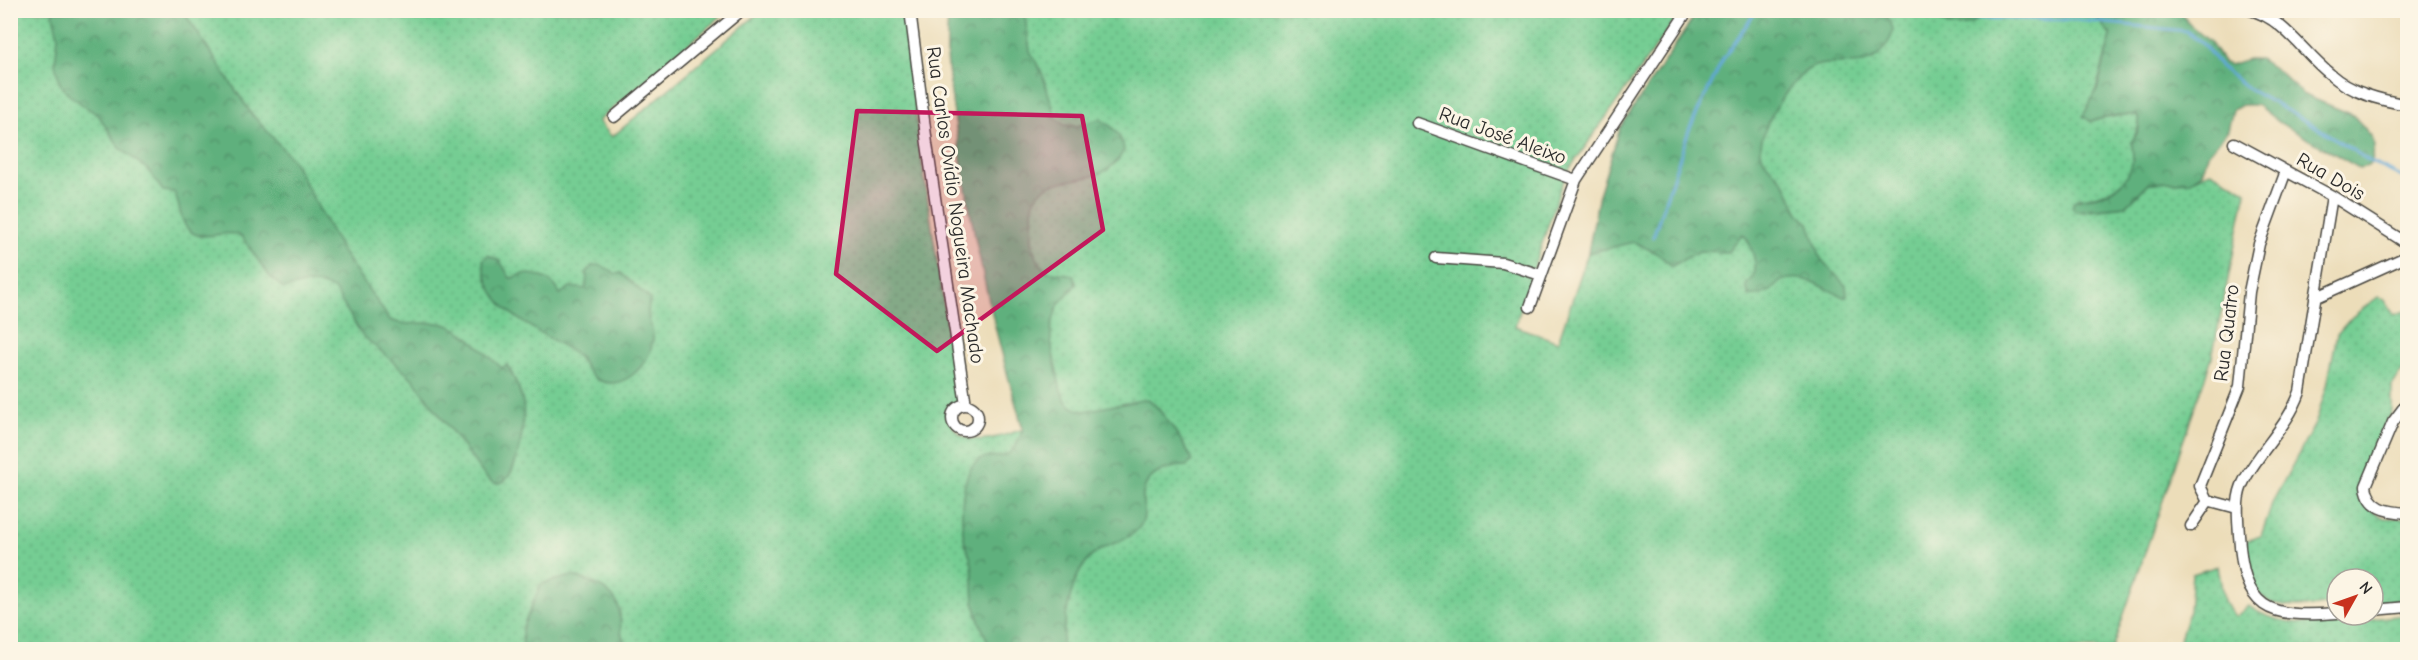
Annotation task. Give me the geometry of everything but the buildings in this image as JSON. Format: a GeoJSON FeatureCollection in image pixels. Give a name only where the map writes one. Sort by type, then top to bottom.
{"type":"FeatureCollection","features":[{"type":"Feature","properties":{"kind":"street"},"geometry":{"type":"LineString","coordinates":[[614,117],[742,10]]}},
{"type":"Feature","properties":{"kind":"street","name":"Rua Carlos Ovídio Nogueira Machado"},"geometry":{"type":"LineString","coordinates":[[910,10],[927,144],[966,405]]}},
{"type":"Feature","properties":{"kind":"street"},"geometry":{"type":"LineString","coordinates":[[1530,307],[1576,180],[1688,10]]}},
{"type":"Feature","properties":{"kind":"street"},"geometry":{"type":"LineString","coordinates":[[2250,10],[2272,19]]}},
{"type":"Feature","properties":{"kind":"street"},"geometry":{"type":"LineString","coordinates":[[2263,10],[2340,82],[2364,94],[2408,105]]}},
{"type":"Feature","properties":{"kind":"street","name":"Rua José Aleixo"},"geometry":{"type":"LineString","coordinates":[[1417,123],[1576,180]]}},
{"type":"Feature","properties":{"kind":"street","name":"Rua Dois"},"geometry":{"type":"LineString","coordinates":[[2234,143],[2332,196],[2408,244]]}},
{"type":"Feature","properties":{"kind":"street","name":"Rua Quatro"},"geometry":{"type":"LineString","coordinates":[[2208,501],[2200,486],[2240,386],[2249,292],[2259,244],[2286,171]]}},
{"type":"Feature","properties":{"kind":"street"},"geometry":{"type":"LineString","coordinates":[[2325,613],[2285,614],[2259,601],[2243,573],[2237,508],[2243,482],[2295,405],[2303,376],[2332,196]]}},
{"type":"Feature","properties":{"kind":"street"},"geometry":{"type":"LineString","coordinates":[[2315,298],[2408,256]]}},
{"type":"Feature","properties":{"kind":"street"},"geometry":{"type":"LineString","coordinates":[[1436,258],[1503,263],[1541,275]]}},
{"type":"Feature","properties":{"kind":"street"},"geometry":{"type":"LineString","coordinates":[[2408,402],[2392,422],[2366,486],[2371,500],[2380,509],[2408,513]]}},
{"type":"Feature","properties":{"kind":"street"},"geometry":{"type":"LineString","coordinates":[[2190,526],[2208,501],[2237,508]]}},
{"type":"Feature","properties":{"kind":"street"},"geometry":{"type":"LineString","coordinates":[[2385,609],[2408,607]]}},
{"type":"Feature","properties":{"kind":"highlighted area"},"geometry":{"type":"Polygon","coordinates":[[[857,111],[1082,116],[1103,230],[937,351],[836,274],[857,111]]]}},
{"type":"Feature","properties":{"kind":"green space"},"geometry":{"type":"Polygon","coordinates":[[[1960,10],[1983,16],[2091,15],[2104,22],[2111,36],[2094,97],[2090,121],[2133,113],[2137,115],[2139,124],[2132,142],[2135,155],[2129,174],[2123,181],[2106,192],[2077,198],[2081,211],[2126,206],[2149,183],[2190,181],[2211,171],[2246,191],[2212,357],[2112,649],[11,649],[10,11],[727,11],[598,121],[612,137],[761,11],[903,11],[921,155],[958,400],[949,417],[954,428],[961,435],[980,440],[1003,436],[1023,429],[985,282],[963,171],[948,72],[949,11],[1681,11],[1568,171],[1560,189],[1515,326],[1558,342],[1588,253],[1599,195],[1620,128],[1698,11],[1960,10]]]}},
{"type":"Feature","properties":{"kind":"green space"},"geometry":{"type":"Polygon","coordinates":[[[2112,10],[2180,11],[2189,24],[2210,42],[2224,63],[2230,65],[2248,59],[2260,59],[2281,73],[2302,94],[2353,115],[2372,137],[2375,146],[2372,161],[2368,166],[2359,168],[2280,123],[2257,105],[2242,105],[2233,110],[2228,130],[2208,154],[2202,173],[2191,181],[2149,183],[2126,206],[2076,211],[2072,207],[2074,201],[2106,193],[2127,176],[2132,160],[2131,142],[2139,126],[2137,115],[2118,115],[2090,121],[2083,116],[2097,90],[2111,36],[2097,17],[2079,15],[2112,10]]]}},
{"type":"Feature","properties":{"kind":"green space"},"geometry":{"type":"Polygon","coordinates":[[[52,11],[183,11],[251,113],[292,159],[343,253],[390,320],[408,324],[437,323],[455,328],[472,340],[502,368],[507,365],[521,394],[523,428],[516,460],[511,473],[504,481],[495,483],[484,475],[413,379],[362,335],[334,289],[307,283],[284,289],[270,277],[242,237],[228,233],[199,235],[187,228],[182,220],[174,192],[163,191],[148,170],[120,148],[99,116],[69,95],[60,84],[55,64],[58,36],[52,11]]]}},
{"type":"Feature","properties":{"kind":"green space"},"geometry":{"type":"Polygon","coordinates":[[[949,11],[1024,11],[1030,51],[1042,73],[1056,118],[1064,125],[1077,126],[1099,119],[1108,124],[1119,136],[1124,150],[1115,163],[1104,172],[1055,183],[1045,188],[1033,203],[1032,240],[1039,261],[1046,271],[1073,275],[1076,283],[1059,305],[1052,327],[1052,348],[1060,386],[1067,402],[1084,411],[1148,399],[1173,428],[1192,461],[1187,466],[1163,470],[1151,478],[1143,492],[1144,518],[1138,529],[1129,537],[1100,550],[1082,569],[1075,581],[1067,609],[1061,649],[991,649],[975,605],[972,566],[962,524],[966,479],[975,463],[988,457],[1000,457],[1012,451],[1023,429],[985,283],[963,171],[948,72],[949,11]]]}},
{"type":"Feature","properties":{"kind":"green space"},"geometry":{"type":"Polygon","coordinates":[[[1698,11],[1883,11],[1892,25],[1890,40],[1879,55],[1871,60],[1854,64],[1815,66],[1798,79],[1779,103],[1761,142],[1764,160],[1783,181],[1800,214],[1809,223],[1821,259],[1846,286],[1847,296],[1844,297],[1814,283],[1798,279],[1781,281],[1763,294],[1749,295],[1746,286],[1754,274],[1755,265],[1750,246],[1742,234],[1729,252],[1699,251],[1672,266],[1658,254],[1634,242],[1588,253],[1599,195],[1620,128],[1698,11]]]}},
{"type":"Feature","properties":{"kind":"green space"},"geometry":{"type":"Polygon","coordinates":[[[1924,11],[1960,11],[1983,16],[1967,25],[1953,27],[1924,11]]]}},
{"type":"Feature","properties":{"kind":"green space"},"geometry":{"type":"Polygon","coordinates":[[[488,255],[500,261],[510,278],[524,274],[536,275],[554,285],[560,294],[570,287],[586,289],[587,272],[592,266],[601,265],[616,274],[621,273],[650,299],[648,313],[653,340],[646,359],[633,375],[624,380],[615,383],[595,378],[575,354],[528,325],[503,305],[493,293],[486,278],[483,260],[488,255]]]}},
{"type":"Feature","properties":{"kind":"green space"},"geometry":{"type":"Polygon","coordinates":[[[2378,297],[2384,299],[2394,315],[2407,310],[2407,364],[2392,386],[2392,411],[2360,484],[2363,499],[2375,513],[2384,518],[2407,518],[2407,600],[2385,601],[2385,567],[2325,567],[2325,605],[2282,606],[2269,602],[2259,594],[2252,582],[2247,565],[2245,541],[2261,536],[2273,501],[2316,422],[2327,386],[2337,334],[2352,317],[2378,297]]]}},
{"type":"Feature","properties":{"kind":"green space"},"geometry":{"type":"Polygon","coordinates":[[[2218,566],[2224,601],[2235,617],[2249,606],[2265,615],[2284,621],[2325,623],[2325,627],[2385,627],[2385,618],[2407,615],[2407,649],[2177,649],[2189,611],[2192,574],[2218,566]]]}},
{"type":"Feature","properties":{"kind":"green space"},"geometry":{"type":"Polygon","coordinates":[[[572,576],[599,586],[611,594],[620,612],[621,633],[630,649],[523,649],[522,629],[541,584],[572,576]]]}},
{"type":"Feature","properties":{"kind":"waterway"},"geometry":{"type":"LineString","coordinates":[[1653,237],[1689,130],[1724,57],[1757,10]]}},
{"type":"Feature","properties":{"kind":"waterway"},"geometry":{"type":"LineString","coordinates":[[1944,10],[1965,18],[2077,20],[2186,31],[2204,45],[2221,67],[2250,90],[2320,129],[2371,162],[2408,180]]}}]}
